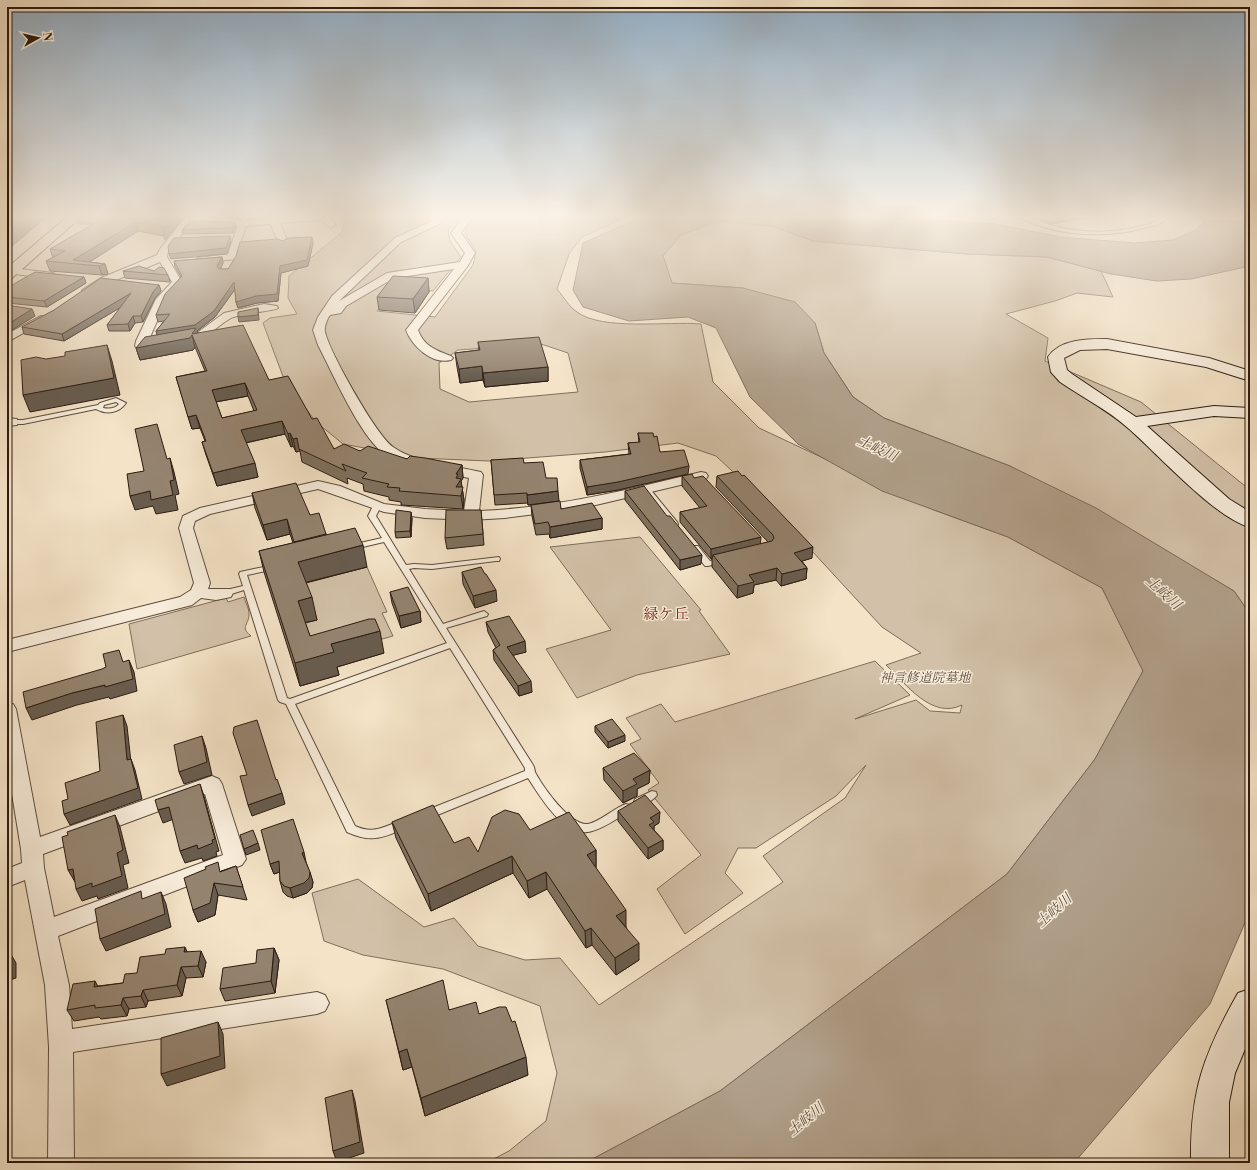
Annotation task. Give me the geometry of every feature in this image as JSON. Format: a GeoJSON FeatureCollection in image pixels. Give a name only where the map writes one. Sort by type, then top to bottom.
{"type":"FeatureCollection","features":[{"type":"Feature","properties":{"kind":"street"},"geometry":{"type":"LineString","coordinates":[[19,271],[63,277]]}},
{"type":"Feature","properties":{"kind":"street"},"geometry":{"type":"LineString","coordinates":[[76,297],[100,281],[133,271]]}},
{"type":"Feature","properties":{"kind":"street"},"geometry":{"type":"LineString","coordinates":[[173,271],[177,282],[170,287],[161,299],[141,346],[200,336],[228,315],[264,307],[273,308]]}},
{"type":"Feature","properties":{"kind":"street"},"geometry":{"type":"LineString","coordinates":[[365,271],[336,298],[323,317],[319,330],[324,345],[368,427],[388,450],[408,460],[476,475],[471,516]]}},
{"type":"Feature","properties":{"kind":"street"},"geometry":{"type":"LineString","coordinates":[[327,312],[337,310],[342,304],[365,289],[391,275],[423,271]]}},
{"type":"Feature","properties":{"kind":"street"},"geometry":{"type":"LineString","coordinates":[[447,358],[428,352],[415,340],[412,330],[459,271]]}},
{"type":"Feature","properties":{"kind":"street"},"geometry":{"type":"LineString","coordinates":[[86,279],[124,283]]}},
{"type":"Feature","properties":{"kind":"street"},"geometry":{"type":"LineString","coordinates":[[155,286],[170,287]]}},
{"type":"Feature","properties":{"kind":"street"},"geometry":{"type":"LineString","coordinates":[[7,340],[52,313],[37,311]]}},
{"type":"Feature","properties":{"kind":"street"},"geometry":{"type":"LineString","coordinates":[[1250,376],[1209,363],[1107,344],[1090,344],[1068,348],[1056,357],[1056,365],[1062,375],[1133,423],[1222,503],[1250,521]]}},
{"type":"Feature","properties":{"kind":"street"},"geometry":{"type":"LineString","coordinates":[[1133,423],[1214,411],[1250,413]]}},
{"type":"Feature","properties":{"kind":"street"},"geometry":{"type":"LineString","coordinates":[[7,646],[186,601],[198,593],[202,583],[186,528],[188,519],[205,511],[318,485],[331,487],[382,508],[411,512],[471,516],[540,511],[592,504],[647,490],[704,479]]}},
{"type":"Feature","properties":{"kind":"street"},"geometry":{"type":"LineString","coordinates":[[198,593],[216,595],[225,593]]}},
{"type":"Feature","properties":{"kind":"street"},"geometry":{"type":"LineString","coordinates":[[7,709],[32,859],[57,985],[60,1042],[61,1163]]}},
{"type":"Feature","properties":{"kind":"street"},"geometry":{"type":"LineString","coordinates":[[7,878],[32,859],[212,784],[235,860],[47,930]]}},
{"type":"Feature","properties":{"kind":"street"},"geometry":{"type":"LineString","coordinates":[[60,1042],[317,1003]]}},
{"type":"Feature","properties":{"kind":"street"},"geometry":{"type":"LineString","coordinates":[[1210,1163],[1209,1138],[1215,1083],[1232,1034],[1250,1004]]}},
{"type":"Feature","properties":{"kind":"lane"},"geometry":{"type":"LineString","coordinates":[[10,422],[23,422],[99,407]]}},
{"type":"Feature","properties":{"kind":"lane"},"geometry":{"type":"LineString","coordinates":[[647,490],[677,527]]}},
{"type":"Feature","properties":{"kind":"lane"},"geometry":{"type":"LineString","coordinates":[[377,506],[372,516],[386,540],[530,768],[530,772],[564,819],[575,827],[588,828],[652,795]]}},
{"type":"Feature","properties":{"kind":"lane"},"geometry":{"type":"LineString","coordinates":[[687,539],[708,564],[730,558]]}},
{"type":"Feature","properties":{"kind":"lane"},"geometry":{"type":"LineString","coordinates":[[349,548],[386,540]]}},
{"type":"Feature","properties":{"kind":"lane"},"geometry":{"type":"LineString","coordinates":[[404,568],[414,566],[432,567],[496,559]]}},
{"type":"Feature","properties":{"kind":"lane"},"geometry":{"type":"LineString","coordinates":[[283,564],[243,574],[283,700],[290,702],[451,644]]}},
{"type":"Feature","properties":{"kind":"lane"},"geometry":{"type":"LineString","coordinates":[[225,593],[247,587]]}},
{"type":"Feature","properties":{"kind":"lane"},"geometry":{"type":"LineString","coordinates":[[441,627],[484,614]]}},
{"type":"Feature","properties":{"kind":"lane"},"geometry":{"type":"LineString","coordinates":[[290,702],[351,829],[361,835],[376,835],[530,772]]}},
{"type":"Feature","properties":{"kind":"green space","name":"神言修道院墓地"},"geometry":{"type":"Polygon","coordinates":[[[296,271],[450,271],[433,291],[394,289],[377,311],[435,317],[469,271],[563,271],[557,289],[574,310],[588,318],[602,321],[636,324],[701,324],[713,382],[759,428],[934,510],[1008,537],[1102,588],[1143,671],[1095,759],[1007,874],[720,1091],[585,1163],[486,1163],[509,1151],[546,1121],[557,1073],[540,1006],[443,969],[363,955],[324,941],[312,893],[358,879],[424,927],[454,918],[478,946],[525,960],[560,958],[599,1005],[783,882],[763,856],[845,798],[866,765],[836,796],[756,848],[738,848],[725,873],[743,893],[685,934],[657,889],[701,855],[648,790],[659,783],[630,744],[641,739],[626,718],[661,704],[675,722],[875,661],[910,695],[855,719],[916,700],[930,711],[960,713],[962,705],[951,708],[940,708],[930,704],[920,698],[886,665],[921,653],[882,627],[776,512],[716,456],[678,443],[605,452],[489,461],[418,458],[343,444],[316,422],[284,379],[263,323],[270,318],[297,314],[288,298],[289,276],[296,271]],[[541,344],[458,350],[439,363],[440,389],[469,402],[578,392],[568,353],[541,344]]]}},
{"type":"Feature","properties":{"kind":"green space"},"geometry":{"type":"Polygon","coordinates":[[[668,271],[1101,271],[1113,297],[1077,293],[1055,301],[1006,314],[1048,338],[1045,361],[1141,402],[1250,490],[1250,614],[1234,591],[1010,466],[884,418],[853,397],[824,353],[815,323],[743,288],[672,283],[668,271]]]}},
{"type":"Feature","properties":{"kind":"green space"},"geometry":{"type":"Polygon","coordinates":[[[640,537],[701,610],[699,611],[730,654],[637,675],[577,698],[546,649],[611,630],[550,547],[640,537]]]}},
{"type":"Feature","properties":{"kind":"green space"},"geometry":{"type":"Polygon","coordinates":[[[367,567],[387,612],[382,613],[393,636],[315,658],[288,587],[367,567]]]}},
{"type":"Feature","properties":{"kind":"green space"},"geometry":{"type":"Polygon","coordinates":[[[244,597],[249,613],[245,628],[251,636],[137,669],[129,624],[226,598],[228,602],[244,597]]]}},
{"type":"Feature","properties":{"kind":"water","name":"土岐川"},"geometry":{"type":"Polygon","coordinates":[[[577,271],[668,271],[672,283],[743,288],[795,302],[815,323],[824,353],[853,397],[884,418],[1010,466],[1096,508],[1234,591],[1250,614],[1250,911],[1210,1004],[1074,1163],[585,1163],[720,1091],[1007,874],[1095,759],[1143,671],[1102,588],[1008,537],[882,491],[798,444],[750,397],[716,328],[688,317],[629,321],[583,307],[573,290],[577,271]]]}},
{"type":"Feature","properties":{"kind":"water"},"geometry":{"type":"Polygon","coordinates":[[[1098,271],[1229,271],[1191,279],[1157,281],[1098,271]]]}},
{"type":"Feature","properties":{"kind":"building"},"geometry":{"type":"Polygon","coordinates":[[[123,271],[165,271],[168,275],[123,271]]]}},
{"type":"Feature","properties":{"kind":"building"},"geometry":{"type":"Polygon","coordinates":[[[179,271],[280,271],[277,294],[256,296],[236,302],[234,282],[214,311],[195,325],[156,331],[170,314],[156,315],[165,294],[182,276],[179,271]]]}},
{"type":"Feature","properties":{"kind":"building"},"geometry":{"type":"Polygon","coordinates":[[[35,272],[84,277],[44,301],[7,297],[7,288],[35,272]]]}},
{"type":"Feature","properties":{"kind":"building"},"geometry":{"type":"Polygon","coordinates":[[[393,276],[428,278],[413,299],[377,297],[393,276]]]}},
{"type":"Feature","properties":{"kind":"building"},"geometry":{"type":"Polygon","coordinates":[[[101,278],[159,285],[153,292],[141,316],[133,316],[128,324],[107,325],[131,293],[62,334],[22,327],[54,310],[101,278]]]}},
{"type":"Feature","properties":{"kind":"building"},"geometry":{"type":"Polygon","coordinates":[[[7,305],[32,309],[7,325],[7,305]]]}},
{"type":"Feature","properties":{"kind":"building"},"geometry":{"type":"Polygon","coordinates":[[[258,308],[258,315],[238,317],[238,312],[258,308]]]}},
{"type":"Feature","properties":{"kind":"building"},"geometry":{"type":"Polygon","coordinates":[[[243,325],[269,380],[288,376],[312,419],[317,418],[334,449],[344,444],[360,451],[368,446],[407,459],[410,456],[462,465],[456,474],[458,474],[456,478],[461,479],[456,487],[463,487],[461,496],[399,491],[400,488],[387,487],[389,484],[362,478],[367,473],[342,464],[346,471],[299,449],[297,438],[293,439],[290,433],[288,434],[282,421],[241,430],[255,463],[213,473],[202,442],[206,441],[196,415],[188,417],[176,377],[207,371],[192,335],[190,338],[136,348],[145,337],[196,328],[192,334],[243,325]],[[245,383],[212,390],[222,418],[257,410],[245,383]]]}},
{"type":"Feature","properties":{"kind":"building"},"geometry":{"type":"Polygon","coordinates":[[[539,337],[548,367],[483,373],[482,366],[459,369],[455,353],[480,350],[478,342],[539,337]]]}},
{"type":"Feature","properties":{"kind":"building"},"geometry":{"type":"Polygon","coordinates":[[[107,345],[114,378],[23,395],[21,360],[36,357],[46,359],[65,356],[65,352],[107,345]]]}},
{"type":"Feature","properties":{"kind":"building"},"geometry":{"type":"Polygon","coordinates":[[[157,424],[167,459],[170,458],[174,480],[170,481],[173,495],[151,500],[150,491],[130,496],[127,474],[144,471],[135,429],[157,424]]]}},
{"type":"Feature","properties":{"kind":"building"},"geometry":{"type":"Polygon","coordinates":[[[638,433],[653,433],[654,437],[657,436],[660,452],[684,450],[689,466],[618,482],[587,487],[580,460],[631,454],[628,443],[640,442],[638,433]]]}},
{"type":"Feature","properties":{"kind":"building"},"geometry":{"type":"Polygon","coordinates":[[[523,458],[524,463],[543,462],[546,478],[557,478],[558,491],[527,495],[527,493],[494,495],[491,460],[523,458]]]}},
{"type":"Feature","properties":{"kind":"building"},"geometry":{"type":"Polygon","coordinates":[[[738,471],[742,476],[744,475],[813,547],[794,553],[807,568],[782,574],[777,568],[749,575],[754,582],[738,586],[713,555],[772,541],[774,538],[773,535],[717,476],[738,471]]]}},
{"type":"Feature","properties":{"kind":"building"},"geometry":{"type":"Polygon","coordinates":[[[692,474],[694,478],[703,476],[761,537],[711,549],[680,512],[707,506],[682,476],[692,474]]]}},
{"type":"Feature","properties":{"kind":"building"},"geometry":{"type":"Polygon","coordinates":[[[296,483],[310,515],[319,513],[326,534],[294,542],[287,519],[263,525],[252,493],[296,483]]]}},
{"type":"Feature","properties":{"kind":"building"},"geometry":{"type":"Polygon","coordinates":[[[644,486],[667,516],[670,516],[702,555],[680,560],[625,491],[644,486]]]}},
{"type":"Feature","properties":{"kind":"building"},"geometry":{"type":"Polygon","coordinates":[[[560,501],[561,509],[592,503],[602,518],[550,527],[548,522],[535,524],[531,505],[560,501]]]}},
{"type":"Feature","properties":{"kind":"building"},"geometry":{"type":"Polygon","coordinates":[[[396,510],[411,512],[410,531],[395,532],[396,510]]]}},
{"type":"Feature","properties":{"kind":"building"},"geometry":{"type":"Polygon","coordinates":[[[446,510],[481,510],[483,534],[445,538],[446,510]]]}},
{"type":"Feature","properties":{"kind":"building"},"geometry":{"type":"Polygon","coordinates":[[[355,528],[363,545],[298,562],[312,597],[298,601],[310,636],[369,619],[375,619],[380,631],[331,644],[334,652],[295,663],[259,551],[355,528]]]}},
{"type":"Feature","properties":{"kind":"building"},"geometry":{"type":"Polygon","coordinates":[[[481,567],[496,590],[473,596],[462,572],[481,567]]]}},
{"type":"Feature","properties":{"kind":"building"},"geometry":{"type":"Polygon","coordinates":[[[408,587],[420,611],[399,616],[390,592],[408,587]]]}},
{"type":"Feature","properties":{"kind":"building"},"geometry":{"type":"Polygon","coordinates":[[[509,616],[525,641],[507,647],[531,681],[518,686],[493,650],[500,645],[486,622],[509,616]]]}},
{"type":"Feature","properties":{"kind":"building"},"geometry":{"type":"Polygon","coordinates":[[[119,650],[123,662],[129,660],[133,679],[105,687],[105,685],[72,693],[26,708],[23,692],[102,669],[106,667],[103,654],[119,650]]]}},
{"type":"Feature","properties":{"kind":"building"},"geometry":{"type":"Polygon","coordinates":[[[123,715],[127,760],[131,759],[138,788],[64,814],[62,801],[68,799],[65,783],[100,771],[96,722],[123,715]]]}},
{"type":"Feature","properties":{"kind":"building"},"geometry":{"type":"Polygon","coordinates":[[[612,719],[625,735],[608,742],[595,726],[612,719]]]}},
{"type":"Feature","properties":{"kind":"building"},"geometry":{"type":"Polygon","coordinates":[[[257,720],[276,780],[277,779],[282,793],[248,805],[240,776],[247,775],[233,733],[234,727],[257,720]]]}},
{"type":"Feature","properties":{"kind":"building"},"geometry":{"type":"Polygon","coordinates":[[[202,736],[207,762],[179,772],[174,745],[202,736]]]}},
{"type":"Feature","properties":{"kind":"building"},"geometry":{"type":"Polygon","coordinates":[[[634,753],[650,770],[633,779],[637,784],[623,791],[603,768],[634,753]]]}},
{"type":"Feature","properties":{"kind":"building"},"geometry":{"type":"Polygon","coordinates":[[[200,784],[215,839],[212,840],[213,843],[198,849],[197,845],[180,851],[169,807],[158,810],[155,800],[200,784]]]}},
{"type":"Feature","properties":{"kind":"building"},"geometry":{"type":"Polygon","coordinates":[[[645,795],[660,812],[650,818],[654,822],[649,825],[663,840],[648,848],[618,811],[645,795]]]}},
{"type":"Feature","properties":{"kind":"building"},"geometry":{"type":"Polygon","coordinates":[[[433,805],[454,843],[469,837],[478,852],[492,817],[505,810],[519,814],[530,830],[569,812],[596,850],[587,855],[626,910],[616,916],[639,943],[615,958],[591,928],[585,931],[546,872],[527,881],[512,856],[428,894],[392,822],[433,805]]]}},
{"type":"Feature","properties":{"kind":"building"},"geometry":{"type":"Polygon","coordinates":[[[115,815],[123,850],[117,853],[122,876],[92,887],[92,883],[76,889],[73,869],[68,870],[62,837],[68,835],[67,832],[115,815]]]}},
{"type":"Feature","properties":{"kind":"building"},"geometry":{"type":"Polygon","coordinates":[[[293,819],[304,852],[302,853],[310,872],[309,878],[304,883],[290,888],[284,886],[280,881],[279,861],[270,864],[261,830],[293,819]]]}},
{"type":"Feature","properties":{"kind":"building"},"geometry":{"type":"Polygon","coordinates":[[[253,830],[258,843],[244,849],[240,835],[253,830]]]}},
{"type":"Feature","properties":{"kind":"building"},"geometry":{"type":"Polygon","coordinates":[[[218,862],[220,872],[236,866],[243,887],[214,883],[210,903],[193,910],[184,878],[206,869],[205,867],[218,862]]]}},
{"type":"Feature","properties":{"kind":"building"},"geometry":{"type":"Polygon","coordinates":[[[141,891],[142,899],[161,892],[165,914],[100,939],[95,909],[141,891]]]}},
{"type":"Feature","properties":{"kind":"building"},"geometry":{"type":"Polygon","coordinates":[[[185,947],[184,952],[201,951],[198,966],[181,967],[177,985],[143,990],[141,996],[123,998],[121,1005],[95,1008],[95,1005],[67,1010],[73,984],[95,981],[94,987],[123,983],[125,974],[137,973],[140,957],[165,954],[166,949],[185,947]]]}},
{"type":"Feature","properties":{"kind":"building"},"geometry":{"type":"Polygon","coordinates":[[[274,948],[271,981],[220,989],[223,968],[256,963],[257,950],[274,948]]]}},
{"type":"Feature","properties":{"kind":"building"},"geometry":{"type":"Polygon","coordinates":[[[9,951],[9,966],[7,966],[7,952],[9,951]]]}},
{"type":"Feature","properties":{"kind":"building"},"geometry":{"type":"Polygon","coordinates":[[[443,980],[449,1010],[476,1002],[479,1014],[499,1007],[506,1007],[512,1022],[515,1021],[526,1057],[421,1098],[407,1049],[399,1052],[386,1000],[443,980]]]}},
{"type":"Feature","properties":{"kind":"building"},"geometry":{"type":"Polygon","coordinates":[[[218,1022],[220,1056],[161,1074],[161,1038],[218,1022]]]}},
{"type":"Feature","properties":{"kind":"building"},"geometry":{"type":"Polygon","coordinates":[[[352,1090],[360,1142],[333,1151],[325,1098],[352,1090]]]}},
{"type":"Feature","properties":{"kind":"district","name":"緑ケ丘"},"geometry":{"type":"Point","coordinates":[666,614]}}]}
